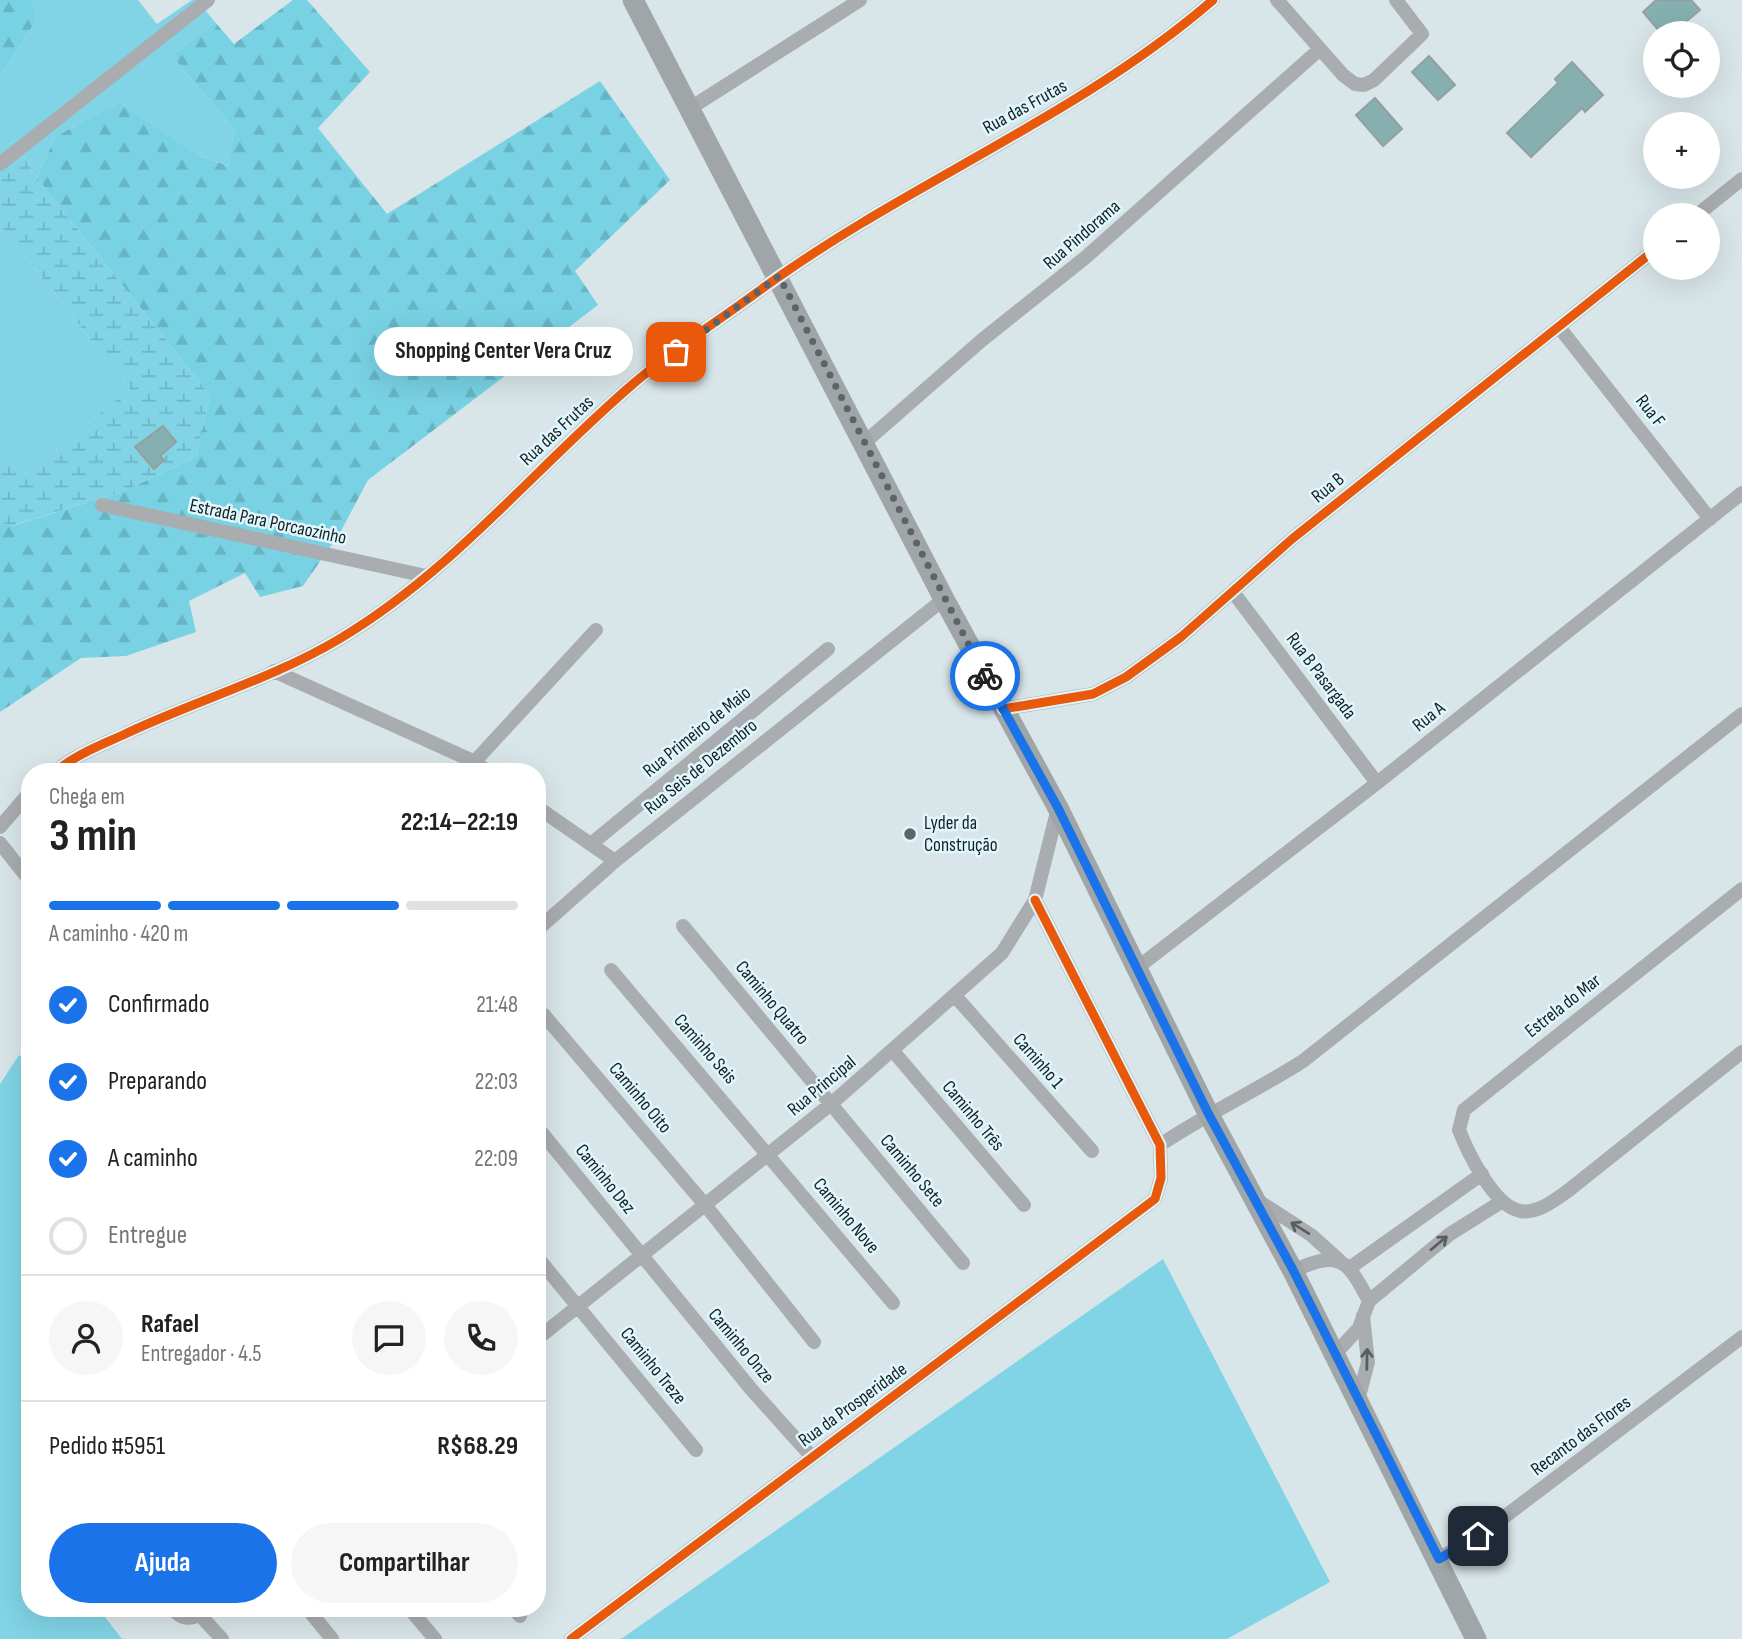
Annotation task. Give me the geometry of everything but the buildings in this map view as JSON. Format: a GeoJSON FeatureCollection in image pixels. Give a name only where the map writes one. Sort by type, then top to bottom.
{"type":"FeatureCollection","features":[{"type":"Feature","properties":{"kind":"main road"},"geometry":{"type":"LineString","coordinates":[[633,0],[692,107],[944,599],[1058,808],[1208,1113],[1293,1270],[1439,1559],[1476,1639]]}},
{"type":"Feature","properties":{"kind":"street"},"geometry":{"type":"LineString","coordinates":[[0,164],[208,0]]}},
{"type":"Feature","properties":{"kind":"street"},"geometry":{"type":"LineString","coordinates":[[692,107],[860,0]]}},
{"type":"Feature","properties":{"kind":"street","name":"Rua das Frutas"},"geometry":{"type":"LineString","coordinates":[[66,763],[158,718],[274,671],[340,638],[426,576],[472,537],[635,382],[779,276],[981,152],[1137,61],[1213,0]]}},
{"type":"Feature","properties":{"kind":"street"},"geometry":{"type":"LineString","coordinates":[[1277,0],[1355,84],[1364,85],[1374,80],[1422,34],[1396,0]]}},
{"type":"Feature","properties":{"kind":"street","name":"Rua Pindorama"},"geometry":{"type":"LineString","coordinates":[[864,443],[982,340],[1086,257],[1320,49]]}},
{"type":"Feature","properties":{"kind":"street"},"geometry":{"type":"LineString","coordinates":[[1712,203],[1742,179]]}},
{"type":"Feature","properties":{"kind":"street","name":"Rua B"},"geometry":{"type":"LineString","coordinates":[[1003,709],[1093,694],[1126,677],[1181,637],[1292,539],[1643,259]]}},
{"type":"Feature","properties":{"kind":"street","name":"Rua F"},"geometry":{"type":"LineString","coordinates":[[1559,327],[1710,519]]}},
{"type":"Feature","properties":{"kind":"street","name":"Rua A"},"geometry":{"type":"LineString","coordinates":[[1137,968],[1377,783],[1742,493]]}},
{"type":"Feature","properties":{"kind":"street","name":"Estrada Para Porcaozinho"},"geometry":{"type":"LineString","coordinates":[[102,505],[426,576]]}},
{"type":"Feature","properties":{"kind":"street","name":"Rua B Pasargada"},"geometry":{"type":"LineString","coordinates":[[1233,592],[1377,783]]}},
{"type":"Feature","properties":{"kind":"street","name":"Rua Seis de Dezembro"},"geometry":{"type":"LineString","coordinates":[[546,922],[615,861],[944,599]]}},
{"type":"Feature","properties":{"kind":"street"},"geometry":{"type":"LineString","coordinates":[[474,763],[596,629]]}},
{"type":"Feature","properties":{"kind":"street","name":"Rua Primeiro de Maio"},"geometry":{"type":"LineString","coordinates":[[591,844],[828,649]]}},
{"type":"Feature","properties":{"kind":"street"},"geometry":{"type":"LineString","coordinates":[[274,671],[462,763]]}},
{"type":"Feature","properties":{"kind":"street"},"geometry":{"type":"LineString","coordinates":[[1035,900],[1160,1145],[1208,1113],[1258,1090],[1303,1061],[1742,714]]}},
{"type":"Feature","properties":{"kind":"street"},"geometry":{"type":"LineString","coordinates":[[0,827],[21,802]]}},
{"type":"Feature","properties":{"kind":"street","name":"Rua Principal"},"geometry":{"type":"LineString","coordinates":[[546,1332],[831,1104],[956,997],[1002,953],[1035,900],[1058,808]]}},
{"type":"Feature","properties":{"kind":"street"},"geometry":{"type":"LineString","coordinates":[[546,813],[615,861]]}},
{"type":"Feature","properties":{"kind":"street"},"geometry":{"type":"LineString","coordinates":[[0,843],[21,870]]}},
{"type":"Feature","properties":{"kind":"street","name":"Estrela do Mar"},"geometry":{"type":"LineString","coordinates":[[1501,1202],[1482,1174],[1459,1130],[1464,1110],[1742,889]]}},
{"type":"Feature","properties":{"kind":"street","name":"Caminho Quatro"},"geometry":{"type":"LineString","coordinates":[[683,926],[831,1104]]}},
{"type":"Feature","properties":{"kind":"street","name":"Caminho Seis"},"geometry":{"type":"LineString","coordinates":[[611,970],[769,1153]]}},
{"type":"Feature","properties":{"kind":"street","name":"Caminho 1"},"geometry":{"type":"LineString","coordinates":[[956,997],[1092,1151]]}},
{"type":"Feature","properties":{"kind":"street","name":"Caminho Oito"},"geometry":{"type":"LineString","coordinates":[[546,1017],[706,1206],[814,1342]]}},
{"type":"Feature","properties":{"kind":"street","name":"Caminho Três"},"geometry":{"type":"LineString","coordinates":[[893,1051],[1024,1205]]}},
{"type":"Feature","properties":{"kind":"street"},"geometry":{"type":"LineString","coordinates":[[1335,1354],[1359,1328],[1369,1301],[1450,1234],[1501,1202],[1519,1211],[1546,1206],[1742,1052]]}},
{"type":"Feature","properties":{"kind":"street","name":"Caminho Sete"},"geometry":{"type":"LineString","coordinates":[[831,1104],[963,1263]]}},
{"type":"Feature","properties":{"kind":"street","name":"Caminho Dez"},"geometry":{"type":"LineString","coordinates":[[546,1138],[643,1256]]}},
{"type":"Feature","properties":{"kind":"street","name":"Rua da Prosperidade"},"geometry":{"type":"LineString","coordinates":[[571,1639],[1155,1199],[1161,1178],[1160,1145]]}},
{"type":"Feature","properties":{"kind":"street","name":"Caminho Nove"},"geometry":{"type":"LineString","coordinates":[[769,1153],[893,1303]]}},
{"type":"Feature","properties":{"kind":"street"},"geometry":{"type":"LineString","coordinates":[[1293,1270],[1315,1260],[1345,1264],[1482,1174]]}},
{"type":"Feature","properties":{"kind":"street"},"geometry":{"type":"LineString","coordinates":[[1257,1200],[1311,1235],[1345,1264],[1369,1301]]}},
{"type":"Feature","properties":{"kind":"street","name":"Caminho Onze"},"geometry":{"type":"LineString","coordinates":[[643,1256],[751,1389],[812,1457]]}},
{"type":"Feature","properties":{"kind":"street","name":"Caminho Treze"},"geometry":{"type":"LineString","coordinates":[[546,1267],[696,1450]]}},
{"type":"Feature","properties":{"kind":"street"},"geometry":{"type":"LineString","coordinates":[[1358,1400],[1368,1362],[1363,1316]]}},
{"type":"Feature","properties":{"kind":"street","name":"Recanto das Flores"},"geometry":{"type":"LineString","coordinates":[[1439,1559],[1491,1527],[1742,1337]]}},
{"type":"Feature","properties":{"kind":"street"},"geometry":{"type":"LineString","coordinates":[[206,1617],[222,1639]]}},
{"type":"Feature","properties":{"kind":"street"},"geometry":{"type":"LineString","coordinates":[[314,1617],[332,1639]]}},
{"type":"Feature","properties":{"kind":"street"},"geometry":{"type":"LineString","coordinates":[[417,1617],[435,1639]]}},
{"type":"Feature","properties":{"kind":"green space"},"geometry":{"type":"Polygon","coordinates":[[[0,0],[31,0],[38,17],[0,77],[0,0]]]}},
{"type":"Feature","properties":{"kind":"green space"},"geometry":{"type":"Polygon","coordinates":[[[31,0],[138,0],[157,24],[192,0],[197,0],[215,22],[172,56],[235,130],[230,166],[200,156],[119,102],[55,137],[37,178],[14,141],[0,151],[0,77],[38,17],[31,0]]]}},
{"type":"Feature","properties":{"kind":"green space"},"geometry":{"type":"Polygon","coordinates":[[[293,0],[307,0],[370,72],[318,128],[387,214],[600,81],[670,180],[575,271],[598,305],[368,480],[341,531],[303,586],[260,597],[245,573],[189,601],[196,632],[126,656],[81,658],[0,712],[0,521],[12,526],[124,491],[196,457],[210,395],[37,178],[55,137],[119,102],[200,156],[229,166],[235,130],[172,56],[215,22],[234,44],[293,0]]]}},
{"type":"Feature","properties":{"kind":"green space"},"geometry":{"type":"Polygon","coordinates":[[[14,141],[37,178],[210,395],[196,457],[124,491],[11,526],[0,521],[0,449],[22,476],[130,389],[0,225],[0,151],[14,141]]]}},
{"type":"Feature","properties":{"kind":"green space"},"geometry":{"type":"Polygon","coordinates":[[[0,225],[130,389],[22,476],[0,449],[0,225]]]}},
{"type":"Feature","properties":{"kind":"green space"},"geometry":{"type":"Polygon","coordinates":[[[19,1055],[21,1617],[105,1617],[122,1639],[0,1639],[0,1084],[19,1055]]]}},
{"type":"Feature","properties":{"kind":"green space"},"geometry":{"type":"Polygon","coordinates":[[[1163,1259],[1330,1582],[1227,1639],[621,1639],[1163,1259]]]}},
{"type":"Feature","properties":{"kind":"cycle path"},"geometry":{"type":"LineString","coordinates":[[68,763],[96,747],[315,653],[382,611],[457,550],[597,416],[680,347],[818,250],[1106,80],[1161,42],[1213,0]]}},
{"type":"Feature","properties":{"kind":"cycle path"},"geometry":{"type":"LineString","coordinates":[[1003,709],[1093,694],[1126,677],[1181,637],[1292,539],[1643,259]]}},
{"type":"Feature","properties":{"kind":"cycle path"},"geometry":{"type":"LineString","coordinates":[[571,1639],[1155,1199],[1161,1178],[1160,1145],[1035,900]]}},
{"type":"Feature","properties":{"kind":"way so far"},"geometry":{"type":"LineString","coordinates":[[676,352],[779,276],[985,676]]}},
{"type":"Feature","properties":{"kind":"place","name":"Shopping Center Vera Cruz"},"geometry":{"type":"Point","coordinates":[676,352]}},
{"type":"Feature","properties":{"kind":"place","name":"Lyder da Construção"},"geometry":{"type":"Point","coordinates":[910,834]}},
{"type":"Feature","properties":{"kind":"route"},"geometry":{"type":"LineString","coordinates":[[985,676],[1058,808],[1208,1113],[1257,1200],[1439,1559],[1478,1536]]}}]}
